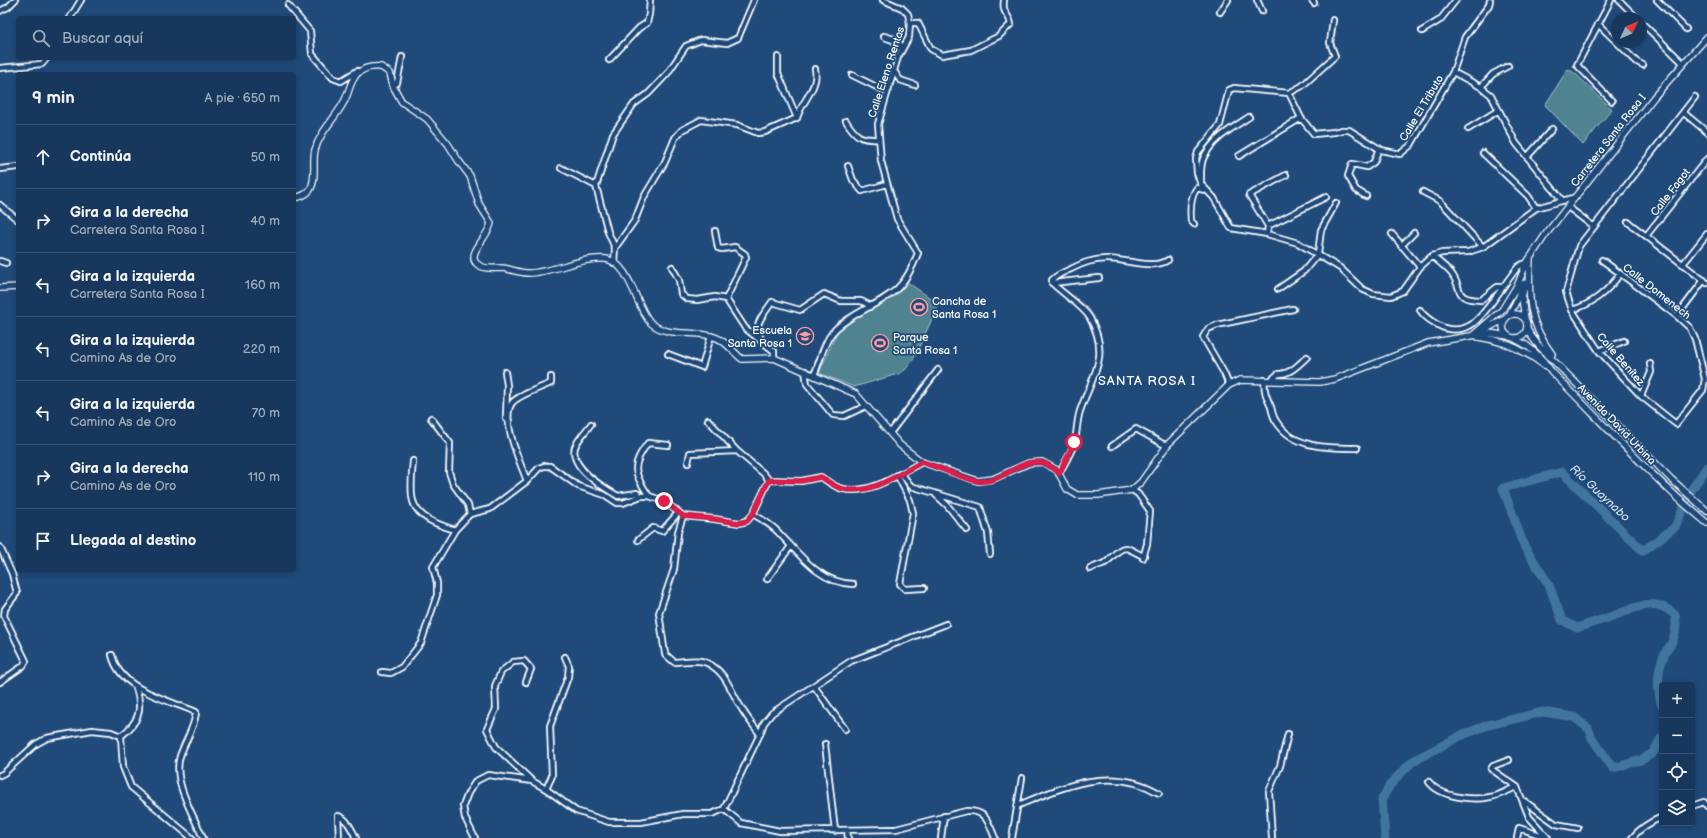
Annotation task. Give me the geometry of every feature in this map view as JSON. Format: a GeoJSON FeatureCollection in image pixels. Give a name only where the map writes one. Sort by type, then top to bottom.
{"type":"FeatureCollection","features":[{"type":"Feature","properties":{"kind":"street"},"geometry":{"type":"LineString","coordinates":[[0,10],[8,7],[15,0]]}},
{"type":"Feature","properties":{"kind":"street"},"geometry":{"type":"LineString","coordinates":[[71,16],[81,0]]}},
{"type":"Feature","properties":{"kind":"street"},"geometry":{"type":"LineString","coordinates":[[609,60],[639,28],[647,23],[650,14],[650,0]]}},
{"type":"Feature","properties":{"kind":"street"},"geometry":{"type":"LineString","coordinates":[[614,263],[614,248],[608,232],[596,186],[613,134],[634,104],[648,94],[667,74],[686,46],[701,40],[727,43],[738,38],[754,0]]}},
{"type":"Feature","properties":{"kind":"street","name":"Calle Eleno Rentas"},"geometry":{"type":"LineString","coordinates":[[814,376],[833,332],[847,320],[891,294],[904,283],[912,270],[918,253],[897,219],[882,161],[878,124],[894,71],[909,37],[910,23],[908,14],[902,8],[887,0],[883,0]]}},
{"type":"Feature","properties":{"kind":"street"},"geometry":{"type":"LineString","coordinates":[[910,23],[918,23],[932,49],[942,55],[971,50],[999,36],[1011,24],[1003,8],[1004,0]]}},
{"type":"Feature","properties":{"kind":"street"},"geometry":{"type":"LineString","coordinates":[[1220,12],[1228,0]]}},
{"type":"Feature","properties":{"kind":"street"},"geometry":{"type":"LineString","coordinates":[[1257,0],[1262,11]]}},
{"type":"Feature","properties":{"kind":"street"},"geometry":{"type":"LineString","coordinates":[[1422,31],[1440,20],[1456,0]]}},
{"type":"Feature","properties":{"kind":"street"},"geometry":{"type":"LineString","coordinates":[[1490,0],[1489,5],[1465,37],[1453,72],[1481,87],[1491,95],[1516,144],[1562,200]]}},
{"type":"Feature","properties":{"kind":"street"},"geometry":{"type":"LineString","coordinates":[[1611,0],[1577,65],[1612,101]]}},
{"type":"Feature","properties":{"kind":"street"},"geometry":{"type":"LineString","coordinates":[[1619,0],[1631,12]]}},
{"type":"Feature","properties":{"kind":"street"},"geometry":{"type":"LineString","coordinates":[[1657,0],[1686,29]]}},
{"type":"Feature","properties":{"kind":"street"},"geometry":{"type":"LineString","coordinates":[[288,5],[310,31],[312,54],[333,78],[342,81],[363,68],[374,66],[381,67],[390,74],[393,86],[402,102],[427,119],[436,128],[470,176],[479,204],[491,223],[489,230],[475,250],[473,258],[476,263],[487,269],[502,268],[529,273],[601,259],[608,260],[614,263],[626,276],[645,315],[657,327],[672,332],[711,336],[723,341],[742,359],[774,358],[856,394],[900,444],[922,462],[978,481],[993,479],[1028,463],[1036,461],[1057,470],[1067,489],[1077,495],[1098,495],[1132,490],[1141,482],[1168,444],[1229,385],[1240,380],[1320,382],[1335,379],[1428,343],[1471,336],[1489,333],[1515,338],[1522,336],[1527,328],[1525,319],[1516,314],[1507,317],[1471,336]]}},
{"type":"Feature","properties":{"kind":"street"},"geometry":{"type":"LineString","coordinates":[[1333,20],[1330,42],[1335,56],[1302,86],[1289,93],[1240,87],[1229,90],[1220,126],[1198,152],[1196,159],[1197,173],[1201,184],[1214,198],[1231,228],[1267,234],[1298,243],[1340,268],[1362,289],[1382,296],[1396,295],[1403,291],[1420,267],[1432,256],[1442,253],[1468,252],[1483,247],[1536,208],[1576,197]]}},
{"type":"Feature","properties":{"kind":"street"},"geometry":{"type":"LineString","coordinates":[[1598,24],[1637,62],[1643,65]]}},
{"type":"Feature","properties":{"kind":"street"},"geometry":{"type":"LineString","coordinates":[[1647,28],[1683,63]]}},
{"type":"Feature","properties":{"kind":"street","name":"Carretera Santa Rosa I"},"geometry":{"type":"LineString","coordinates":[[1471,336],[1502,310],[1518,284],[1528,261],[1546,234],[1654,97],[1707,37]]}},
{"type":"Feature","properties":{"kind":"street"},"geometry":{"type":"LineString","coordinates":[[393,86],[396,82],[402,57]]}},
{"type":"Feature","properties":{"kind":"street"},"geometry":{"type":"LineString","coordinates":[[778,57],[778,73],[797,118]]}},
{"type":"Feature","properties":{"kind":"street"},"geometry":{"type":"LineString","coordinates":[[0,68],[42,64],[45,60]]}},
{"type":"Feature","properties":{"kind":"street"},"geometry":{"type":"LineString","coordinates":[[1481,87],[1494,74],[1508,66]]}},
{"type":"Feature","properties":{"kind":"street"},"geometry":{"type":"LineString","coordinates":[[296,198],[302,196],[311,189],[315,150],[323,132],[345,100],[351,81],[357,74],[366,68]]}},
{"type":"Feature","properties":{"kind":"street"},"geometry":{"type":"LineString","coordinates":[[614,248],[635,220],[644,197],[665,162],[675,138],[682,130],[701,120],[737,125],[758,133],[765,132],[797,118],[815,84],[816,76],[814,69]]}},
{"type":"Feature","properties":{"kind":"street"},"geometry":{"type":"LineString","coordinates":[[894,71],[900,80],[915,85]]}},
{"type":"Feature","properties":{"kind":"street","name":"Calle El Tributo"},"geometry":{"type":"LineString","coordinates":[[1289,93],[1301,118],[1314,134],[1349,130],[1379,148],[1400,154],[1410,145],[1453,72]]}},
{"type":"Feature","properties":{"kind":"street"},"geometry":{"type":"LineString","coordinates":[[852,75],[887,92]]}},
{"type":"Feature","properties":{"kind":"street","name":"Calle Benítez"},"geometry":{"type":"LineString","coordinates":[[1695,98],[1579,246],[1567,285],[1567,297],[1572,310],[1599,351],[1641,396],[1676,424],[1703,390],[1704,363]]}},
{"type":"Feature","properties":{"kind":"street"},"geometry":{"type":"LineString","coordinates":[[1468,130],[1499,110]]}},
{"type":"Feature","properties":{"kind":"street"},"geometry":{"type":"LineString","coordinates":[[1684,113],[1707,132]]}},
{"type":"Feature","properties":{"kind":"street"},"geometry":{"type":"LineString","coordinates":[[1201,184],[1203,159],[1210,147],[1224,134],[1248,117]]}},
{"type":"Feature","properties":{"kind":"street"},"geometry":{"type":"LineString","coordinates":[[1239,156],[1301,118]]}},
{"type":"Feature","properties":{"kind":"street"},"geometry":{"type":"LineString","coordinates":[[846,121],[856,134],[863,140],[879,139]]}},
{"type":"Feature","properties":{"kind":"street"},"geometry":{"type":"LineString","coordinates":[[1527,157],[1552,129]]}},
{"type":"Feature","properties":{"kind":"street"},"geometry":{"type":"LineString","coordinates":[[1366,196],[1356,190],[1348,176],[1352,164],[1367,167],[1374,162],[1379,148]]}},
{"type":"Feature","properties":{"kind":"street"},"geometry":{"type":"LineString","coordinates":[[1483,153],[1528,196],[1536,208]]}},
{"type":"Feature","properties":{"kind":"street","name":"Calle Fagot"},"geometry":{"type":"LineString","coordinates":[[1646,236],[1707,158]]}},
{"type":"Feature","properties":{"kind":"street"},"geometry":{"type":"LineString","coordinates":[[0,169],[16,166]]}},
{"type":"Feature","properties":{"kind":"street"},"geometry":{"type":"LineString","coordinates":[[848,166],[853,180],[862,191],[887,184]]}},
{"type":"Feature","properties":{"kind":"street"},"geometry":{"type":"LineString","coordinates":[[561,168],[596,186]]}},
{"type":"Feature","properties":{"kind":"street"},"geometry":{"type":"LineString","coordinates":[[1267,234],[1268,226],[1249,195],[1286,174]]}},
{"type":"Feature","properties":{"kind":"street"},"geometry":{"type":"LineString","coordinates":[[1194,224],[1191,221],[1190,213],[1193,194],[1197,188],[1205,190]]}},
{"type":"Feature","properties":{"kind":"street"},"geometry":{"type":"LineString","coordinates":[[1423,192],[1440,201],[1483,247]]}},
{"type":"Feature","properties":{"kind":"street"},"geometry":{"type":"LineString","coordinates":[[1268,226],[1326,197]]}},
{"type":"Feature","properties":{"kind":"street"},"geometry":{"type":"LineString","coordinates":[[1278,289],[1304,271],[1318,254],[1321,230],[1336,203]]}},
{"type":"Feature","properties":{"kind":"street"},"geometry":{"type":"LineString","coordinates":[[0,205],[16,218]]}},
{"type":"Feature","properties":{"kind":"street"},"geometry":{"type":"LineString","coordinates":[[1568,207],[1594,227]]}},
{"type":"Feature","properties":{"kind":"street"},"geometry":{"type":"LineString","coordinates":[[1628,222],[1705,281],[1677,316]]}},
{"type":"Feature","properties":{"kind":"street"},"geometry":{"type":"LineString","coordinates":[[715,231],[718,248],[722,249],[735,247],[745,254],[746,257],[726,299]]}},
{"type":"Feature","properties":{"kind":"street"},"geometry":{"type":"LineString","coordinates":[[1402,246],[1414,233]]}},
{"type":"Feature","properties":{"kind":"street"},"geometry":{"type":"LineString","coordinates":[[1392,234],[1420,267]]}},
{"type":"Feature","properties":{"kind":"street"},"geometry":{"type":"LineString","coordinates":[[1683,264],[1707,234]]}},
{"type":"Feature","properties":{"kind":"street"},"geometry":{"type":"LineString","coordinates":[[1432,256],[1452,274],[1460,294],[1469,300],[1481,300],[1497,287],[1502,287]]}},
{"type":"Feature","properties":{"kind":"street"},"geometry":{"type":"LineString","coordinates":[[1052,283],[1052,280],[1057,275],[1089,260],[1129,260],[1157,265],[1168,260]]}},
{"type":"Feature","properties":{"kind":"street","name":"Calle Domenech"},"geometry":{"type":"LineString","coordinates":[[1602,260],[1677,316],[1690,328],[1704,363]]}},
{"type":"Feature","properties":{"kind":"street"},"geometry":{"type":"LineString","coordinates":[[0,261],[6,263]]}},
{"type":"Feature","properties":{"kind":"street"},"geometry":{"type":"LineString","coordinates":[[1420,310],[1426,318],[1443,328],[1463,328],[1469,326],[1476,320],[1518,267],[1528,261]]}},
{"type":"Feature","properties":{"kind":"street"},"geometry":{"type":"LineString","coordinates":[[1528,261],[1528,292],[1531,311],[1538,332],[1559,364]]}},
{"type":"Feature","properties":{"kind":"street","name":"Carretera Santa Rosa I"},"geometry":{"type":"LineString","coordinates":[[1507,317],[1517,300],[1528,261]]}},
{"type":"Feature","properties":{"kind":"street","name":"Carretera Santa Rosa I"},"geometry":{"type":"LineString","coordinates":[[1525,319],[1522,298],[1528,261]]}},
{"type":"Feature","properties":{"kind":"street"},"geometry":{"type":"LineString","coordinates":[[672,267],[679,280],[681,294],[687,299],[697,300],[715,297],[726,299],[745,328],[774,351],[774,358]]}},
{"type":"Feature","properties":{"kind":"street"},"geometry":{"type":"LineString","coordinates":[[1572,310],[1582,307],[1603,294],[1620,274]]}},
{"type":"Feature","properties":{"kind":"street"},"geometry":{"type":"LineString","coordinates":[[1052,283],[1099,278]]}},
{"type":"Feature","properties":{"kind":"street"},"geometry":{"type":"LineString","coordinates":[[1052,283],[1085,310],[1090,318],[1097,338],[1099,354],[1098,368],[1080,412],[1074,442],[1059,474]]}},
{"type":"Feature","properties":{"kind":"street"},"geometry":{"type":"LineString","coordinates":[[0,288],[16,287]]}},
{"type":"Feature","properties":{"kind":"street"},"geometry":{"type":"LineString","coordinates":[[763,342],[757,332],[757,325],[772,302],[800,310],[824,294],[841,301],[861,301],[871,306]]}},
{"type":"Feature","properties":{"kind":"street"},"geometry":{"type":"LineString","coordinates":[[1229,385],[1224,373],[1202,337],[1204,333],[1217,325],[1293,309]]}},
{"type":"Feature","properties":{"kind":"street"},"geometry":{"type":"LineString","coordinates":[[1507,317],[1503,328],[1508,336]]}},
{"type":"Feature","properties":{"kind":"street","name":"Avenida David Urbina"},"geometry":{"type":"LineString","coordinates":[[1527,328],[1536,342],[1671,479],[1707,511]]}},
{"type":"Feature","properties":{"kind":"street"},"geometry":{"type":"LineString","coordinates":[[668,354],[702,367],[711,336]]}},
{"type":"Feature","properties":{"kind":"street"},"geometry":{"type":"LineString","coordinates":[[1471,336],[1497,341],[1519,349],[1552,372]]}},
{"type":"Feature","properties":{"kind":"street","name":"Avenida David Urbina"},"geometry":{"type":"LineString","coordinates":[[1515,338],[1540,356],[1552,372],[1666,488],[1706,522]]}},
{"type":"Feature","properties":{"kind":"street"},"geometry":{"type":"LineString","coordinates":[[1599,351],[1624,341]]}},
{"type":"Feature","properties":{"kind":"street"},"geometry":{"type":"LineString","coordinates":[[1272,380],[1278,374],[1286,374],[1307,357]]}},
{"type":"Feature","properties":{"kind":"street"},"geometry":{"type":"LineString","coordinates":[[1641,396],[1651,372],[1650,364]]}},
{"type":"Feature","properties":{"kind":"street"},"geometry":{"type":"LineString","coordinates":[[890,433],[938,370]]}},
{"type":"Feature","properties":{"kind":"street"},"geometry":{"type":"LineString","coordinates":[[805,371],[806,384],[833,415],[844,416],[866,406]]}},
{"type":"Feature","properties":{"kind":"street"},"geometry":{"type":"LineString","coordinates":[[505,372],[507,385],[506,419],[509,421]]}},
{"type":"Feature","properties":{"kind":"street"},"geometry":{"type":"LineString","coordinates":[[527,481],[509,434],[509,408],[516,400],[551,383],[552,377]]}},
{"type":"Feature","properties":{"kind":"street"},"geometry":{"type":"LineString","coordinates":[[1264,380],[1265,391],[1276,421],[1288,435],[1300,442],[1328,448],[1357,448]]}},
{"type":"Feature","properties":{"kind":"street"},"geometry":{"type":"LineString","coordinates":[[432,418],[450,443],[449,472],[452,484],[468,505],[470,514]]}},
{"type":"Feature","properties":{"kind":"street"},"geometry":{"type":"LineString","coordinates":[[708,420],[737,451],[769,480],[801,481],[821,477],[842,489],[854,490],[873,487],[922,462]]}},
{"type":"Feature","properties":{"kind":"street"},"geometry":{"type":"LineString","coordinates":[[591,424],[575,448],[578,464],[592,480],[618,496],[637,493],[641,496]]}},
{"type":"Feature","properties":{"kind":"street"},"geometry":{"type":"LineString","coordinates":[[1112,446],[1136,429],[1163,444],[1168,444]]}},
{"type":"Feature","properties":{"kind":"street"},"geometry":{"type":"LineString","coordinates":[[650,496],[637,477],[636,465],[638,456],[648,443],[668,445]]}},
{"type":"Feature","properties":{"kind":"street"},"geometry":{"type":"LineString","coordinates":[[688,463],[690,453],[737,451]]}},
{"type":"Feature","properties":{"kind":"street"},"geometry":{"type":"LineString","coordinates":[[413,461],[413,502],[424,516],[436,524],[455,530]]}},
{"type":"Feature","properties":{"kind":"street"},"geometry":{"type":"LineString","coordinates":[[382,672],[391,673],[402,667],[421,643],[437,595],[437,583],[433,567],[455,530],[470,514],[490,509],[527,481],[539,468],[550,466],[578,486],[605,495],[617,503],[623,503],[641,496],[650,496],[664,501],[680,515],[739,523],[747,521],[753,514],[769,480]]}},
{"type":"Feature","properties":{"kind":"street"},"geometry":{"type":"LineString","coordinates":[[899,474],[911,486],[980,507],[988,533],[990,554]]}},
{"type":"Feature","properties":{"kind":"street"},"geometry":{"type":"LineString","coordinates":[[899,474],[910,500],[913,513],[900,584],[905,590],[924,588]]}},
{"type":"Feature","properties":{"kind":"street"},"geometry":{"type":"LineString","coordinates":[[1090,569],[1099,564],[1105,563],[1124,548],[1132,550],[1135,554],[1144,557],[1148,544],[1150,511],[1138,494],[1132,490]]}},
{"type":"Feature","properties":{"kind":"street"},"geometry":{"type":"LineString","coordinates":[[932,492],[947,505],[967,530]]}},
{"type":"Feature","properties":{"kind":"street"},"geometry":{"type":"LineString","coordinates":[[753,514],[775,529],[814,571],[843,584],[853,584]]}},
{"type":"Feature","properties":{"kind":"street"},"geometry":{"type":"LineString","coordinates":[[638,540],[653,528],[662,531],[680,515]]}},
{"type":"Feature","properties":{"kind":"street"},"geometry":{"type":"LineString","coordinates":[[680,515],[674,569],[659,613],[665,654],[674,662],[697,660],[707,662],[714,667],[725,678],[741,709],[760,734]]}},
{"type":"Feature","properties":{"kind":"street"},"geometry":{"type":"LineString","coordinates":[[0,546],[12,574],[17,592],[5,609],[4,616],[26,661],[23,666],[0,682]]}},
{"type":"Feature","properties":{"kind":"street"},"geometry":{"type":"LineString","coordinates":[[767,580],[791,546]]}},
{"type":"Feature","properties":{"kind":"street"},"geometry":{"type":"LineString","coordinates":[[526,682],[531,669],[524,661],[513,662],[501,672],[495,686],[496,709],[487,729],[496,747],[532,781],[546,789],[576,811],[609,822],[641,822],[683,814],[712,814],[724,809],[764,723],[772,713],[851,661],[946,624]]}},
{"type":"Feature","properties":{"kind":"street"},"geometry":{"type":"LineString","coordinates":[[112,655],[117,669],[136,688],[196,712],[195,719],[177,767],[182,789],[203,838]]}},
{"type":"Feature","properties":{"kind":"street"},"geometry":{"type":"LineString","coordinates":[[546,789],[552,776],[550,726],[568,678],[569,666],[565,657]]}},
{"type":"Feature","properties":{"kind":"street"},"geometry":{"type":"LineString","coordinates":[[814,686],[845,729]]}},
{"type":"Feature","properties":{"kind":"street"},"geometry":{"type":"LineString","coordinates":[[121,736],[132,727],[138,718],[140,699],[136,688]]}},
{"type":"Feature","properties":{"kind":"street"},"geometry":{"type":"LineString","coordinates":[[0,775],[4,774],[36,744],[47,738],[92,730],[111,732],[121,736]]}},
{"type":"Feature","properties":{"kind":"street"},"geometry":{"type":"LineString","coordinates":[[1272,838],[1270,791],[1280,766],[1288,734]]}},
{"type":"Feature","properties":{"kind":"street"},"geometry":{"type":"LineString","coordinates":[[121,736],[123,767],[131,787],[192,838]]}},
{"type":"Feature","properties":{"kind":"street"},"geometry":{"type":"LineString","coordinates":[[825,744],[835,831]]}},
{"type":"Feature","properties":{"kind":"street"},"geometry":{"type":"LineString","coordinates":[[1509,760],[1497,764],[1491,769],[1516,787],[1523,800],[1529,817],[1548,838]]}},
{"type":"Feature","properties":{"kind":"street"},"geometry":{"type":"LineString","coordinates":[[475,838],[465,818],[463,806],[468,793],[476,781],[488,775],[532,781]]}},
{"type":"Feature","properties":{"kind":"street"},"geometry":{"type":"LineString","coordinates":[[1012,838],[1022,778]]}},
{"type":"Feature","properties":{"kind":"street"},"geometry":{"type":"LineString","coordinates":[[1018,805],[1054,790],[1084,782],[1105,780],[1123,779],[1149,787],[1159,793]]}},
{"type":"Feature","properties":{"kind":"street"},"geometry":{"type":"LineString","coordinates":[[1429,782],[1440,792],[1465,798],[1492,797],[1516,787]]}},
{"type":"Feature","properties":{"kind":"street"},"geometry":{"type":"LineString","coordinates":[[1523,800],[1556,824],[1578,828]]}},
{"type":"Feature","properties":{"kind":"street"},"geometry":{"type":"LineString","coordinates":[[1695,805],[1704,802],[1707,806]]}},
{"type":"Feature","properties":{"kind":"street"},"geometry":{"type":"LineString","coordinates":[[724,809],[741,823],[780,831],[896,830],[944,816],[966,811],[974,811],[982,814],[988,820],[995,838]]}},
{"type":"Feature","properties":{"kind":"street"},"geometry":{"type":"LineString","coordinates":[[339,838],[338,816],[341,816],[346,821],[356,838]]}},
{"type":"Feature","properties":{"kind":"street"},"geometry":{"type":"LineString","coordinates":[[941,838],[944,816]]}},
{"type":"Feature","properties":{"kind":"street"},"geometry":{"type":"LineString","coordinates":[[1632,838],[1639,831],[1659,818]]}},
{"type":"Feature","properties":{"kind":"street"},"geometry":{"type":"LineString","coordinates":[[1517,838],[1519,828],[1548,838]]}},
{"type":"Feature","properties":{"kind":"street"},"geometry":{"type":"LineString","coordinates":[[848,830],[848,838]]}},
{"type":"Feature","properties":{"kind":"green space"},"geometry":{"type":"Polygon","coordinates":[[[1568,69],[1576,74],[1612,109],[1583,145],[1545,105],[1568,69]]]}},
{"type":"Feature","properties":{"kind":"green space","name":"Parque Santa Rosa 1"},"geometry":{"type":"Polygon","coordinates":[[[907,282],[939,304],[913,360],[905,370],[898,374],[854,387],[819,373],[837,332],[849,322],[900,290],[907,282]]]}},
{"type":"Feature","properties":{"kind":"waterway","name":"Río Guaynabo"},"geometry":{"type":"LineString","coordinates":[[1659,682],[1662,661],[1674,635],[1676,625],[1675,615],[1667,609],[1652,604],[1637,607],[1577,628],[1562,620],[1549,585],[1524,546],[1503,488],[1562,472],[1643,551],[1675,527],[1692,489],[1707,467]]}},
{"type":"Feature","properties":{"kind":"waterway","name":"Río Guaynabo"},"geometry":{"type":"LineString","coordinates":[[1385,838],[1382,799],[1390,785],[1399,775],[1413,761],[1460,736],[1488,725],[1543,712],[1574,717],[1588,728],[1592,738],[1613,768],[1641,760],[1653,753],[1659,742]]}},
{"type":"Feature","properties":{"kind":"place","name":"Cancha de Santa Rosa 1"},"geometry":{"type":"Point","coordinates":[919,307]}},
{"type":"Feature","properties":{"kind":"place","name":"Escuela Santa Rosa 1"},"geometry":{"type":"Point","coordinates":[805,336]}},
{"type":"Feature","properties":{"kind":"place","name":"Parque Santa Rosa 1"},"geometry":{"type":"Point","coordinates":[880,343]}},
{"type":"Feature","properties":{"kind":"district","name":"SANTA ROSA I"},"geometry":{"type":"Point","coordinates":[1147,380]}},
{"type":"Feature","properties":{"kind":"route"},"geometry":{"type":"LineString","coordinates":[[664,501],[674,511],[683,516],[739,523],[747,521],[753,514],[769,480],[801,481],[821,477],[842,489],[854,490],[873,487],[922,462],[978,481],[993,479],[1028,463],[1036,461],[1042,462],[1057,470],[1059,474],[1074,442]]}}]}
